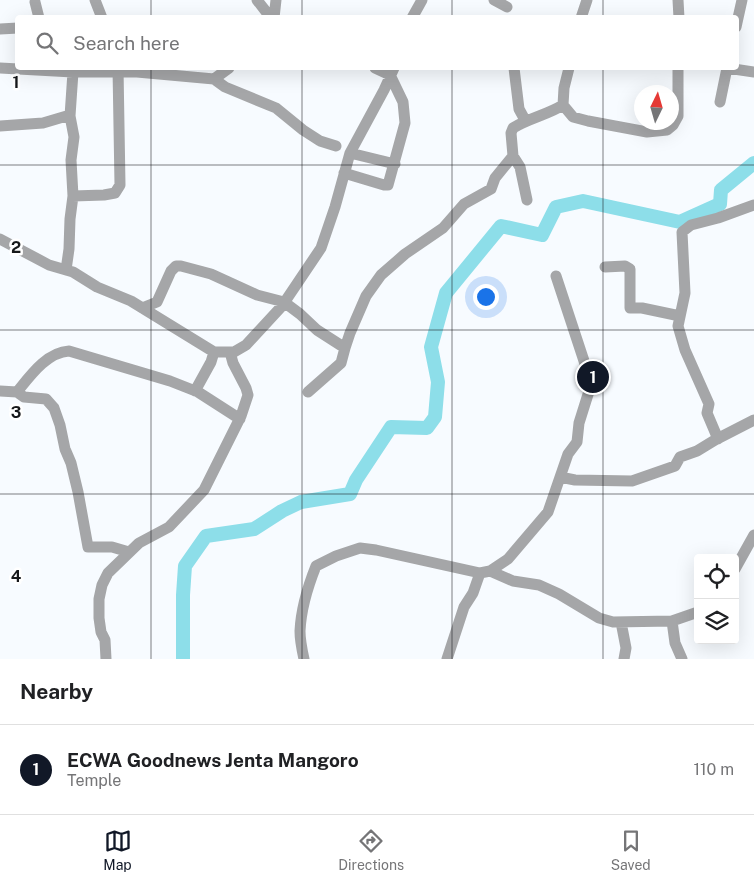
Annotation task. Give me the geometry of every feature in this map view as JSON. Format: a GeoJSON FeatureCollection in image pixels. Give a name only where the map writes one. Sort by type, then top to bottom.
{"type":"FeatureCollection","features":[{"type":"Feature","properties":{"kind":"street"},"geometry":{"type":"LineString","coordinates":[[95,0],[101,15]]}},
{"type":"Feature","properties":{"kind":"street"},"geometry":{"type":"LineString","coordinates":[[257,0],[270,15]]}},
{"type":"Feature","properties":{"kind":"street"},"geometry":{"type":"LineString","coordinates":[[273,15],[276,0]]}},
{"type":"Feature","properties":{"kind":"street"},"geometry":{"type":"LineString","coordinates":[[414,15],[422,0]]}},
{"type":"Feature","properties":{"kind":"street"},"geometry":{"type":"LineString","coordinates":[[494,0],[507,7]]}},
{"type":"Feature","properties":{"kind":"street"},"geometry":{"type":"LineString","coordinates":[[582,15],[587,0]]}},
{"type":"Feature","properties":{"kind":"street"},"geometry":{"type":"LineString","coordinates":[[678,0],[679,15]]}},
{"type":"Feature","properties":{"kind":"street"},"geometry":{"type":"LineString","coordinates":[[739,15],[742,0]]}},
{"type":"Feature","properties":{"kind":"street"},"geometry":{"type":"LineString","coordinates":[[35,2],[38,15]]}},
{"type":"Feature","properties":{"kind":"street"},"geometry":{"type":"LineString","coordinates":[[0,29],[15,28]]}},
{"type":"Feature","properties":{"kind":"street"},"geometry":{"type":"LineString","coordinates":[[0,68],[15,69]]}},
{"type":"Feature","properties":{"kind":"street"},"geometry":{"type":"LineString","coordinates":[[36,70],[73,72],[104,70]]}},
{"type":"Feature","properties":{"kind":"street"},"geometry":{"type":"LineString","coordinates":[[73,196],[115,193],[120,185],[119,70]]}},
{"type":"Feature","properties":{"kind":"street"},"geometry":{"type":"LineString","coordinates":[[128,70],[214,80],[225,87],[276,108],[320,141],[336,146]]}},
{"type":"Feature","properties":{"kind":"street"},"geometry":{"type":"LineString","coordinates":[[214,80],[226,70]]}},
{"type":"Feature","properties":{"kind":"street"},"geometry":{"type":"LineString","coordinates":[[514,70],[519,108],[525,120]]}},
{"type":"Feature","properties":{"kind":"street"},"geometry":{"type":"LineString","coordinates":[[568,70],[563,105],[573,117],[647,132],[667,130],[673,125],[678,116],[678,70]]}},
{"type":"Feature","properties":{"kind":"street"},"geometry":{"type":"LineString","coordinates":[[720,102],[727,70]]}},
{"type":"Feature","properties":{"kind":"street"},"geometry":{"type":"LineString","coordinates":[[739,70],[754,72]]}},
{"type":"Feature","properties":{"kind":"street"},"geometry":{"type":"LineString","coordinates":[[0,239],[49,265],[66,270],[142,308],[214,352],[230,352],[246,345],[284,302],[321,248],[350,153],[392,71]]}},
{"type":"Feature","properties":{"kind":"street"},"geometry":{"type":"LineString","coordinates":[[344,173],[388,185],[405,123],[403,102],[392,71]]}},
{"type":"Feature","properties":{"kind":"street"},"geometry":{"type":"LineString","coordinates":[[66,270],[73,196],[71,160],[74,136],[70,115],[73,72]]}},
{"type":"Feature","properties":{"kind":"street"},"geometry":{"type":"LineString","coordinates":[[527,200],[520,168],[513,156],[511,134],[513,128],[525,120],[563,105]]}},
{"type":"Feature","properties":{"kind":"street"},"geometry":{"type":"LineString","coordinates":[[0,126],[43,123],[70,115]]}},
{"type":"Feature","properties":{"kind":"street"},"geometry":{"type":"LineString","coordinates":[[350,153],[395,164]]}},
{"type":"Feature","properties":{"kind":"street"},"geometry":{"type":"LineString","coordinates":[[308,392],[341,363],[350,333],[366,296],[381,274],[405,254],[444,228],[464,204],[492,189],[495,178],[513,156]]}},
{"type":"Feature","properties":{"kind":"street"},"geometry":{"type":"LineString","coordinates":[[718,438],[707,414],[709,404],[684,350],[678,326],[685,293],[682,232],[691,225],[754,205]]}},
{"type":"Feature","properties":{"kind":"street"},"geometry":{"type":"LineString","coordinates":[[142,308],[158,302],[171,271],[176,266],[181,266],[211,274],[257,295],[284,302],[317,330],[345,348]]}},
{"type":"Feature","properties":{"kind":"street"},"geometry":{"type":"LineString","coordinates":[[605,267],[625,266],[630,269],[630,308],[642,308],[680,316]]}},
{"type":"Feature","properties":{"kind":"street"},"geometry":{"type":"LineString","coordinates":[[447,659],[464,607],[485,572],[508,559],[548,512],[568,454],[577,442],[579,423],[590,388],[585,364],[556,276]]}},
{"type":"Feature","properties":{"kind":"street"},"geometry":{"type":"LineString","coordinates":[[17,392],[55,353],[69,351],[170,381],[214,401],[240,419]]}},
{"type":"Feature","properties":{"kind":"street"},"geometry":{"type":"LineString","coordinates":[[195,391],[211,362],[214,352]]}},
{"type":"Feature","properties":{"kind":"street"},"geometry":{"type":"LineString","coordinates":[[106,659],[105,640],[101,632],[99,618],[99,599],[102,585],[108,573],[139,543],[169,527],[204,490],[240,419],[248,395],[230,352]]}},
{"type":"Feature","properties":{"kind":"street"},"geometry":{"type":"LineString","coordinates":[[0,392],[17,392],[24,396],[46,399],[54,408],[60,424],[64,449],[71,464],[78,492],[88,547],[112,547],[129,552]]}},
{"type":"Feature","properties":{"kind":"street"},"geometry":{"type":"LineString","coordinates":[[560,477],[575,480],[632,481],[675,466],[680,457],[698,451],[718,438],[754,420]]}},
{"type":"Feature","properties":{"kind":"street"},"geometry":{"type":"LineString","coordinates":[[739,562],[754,535]]}},
{"type":"Feature","properties":{"kind":"street"},"geometry":{"type":"LineString","coordinates":[[304,659],[300,633],[301,618],[308,585],[316,566],[336,556],[360,548],[485,572],[513,581],[539,585],[559,594],[599,618],[613,622],[672,621],[694,613]]}},
{"type":"Feature","properties":{"kind":"street"},"geometry":{"type":"LineString","coordinates":[[672,621],[675,643],[682,659]]}},
{"type":"Feature","properties":{"kind":"street"},"geometry":{"type":"LineString","coordinates":[[621,622],[626,648],[624,659]]}},
{"type":"Feature","properties":{"kind":"waterway"},"geometry":{"type":"LineString","coordinates":[[183,659],[185,566],[206,536],[254,529],[282,511],[301,502],[350,494],[356,480],[391,427],[427,428],[435,417],[438,382],[431,347],[446,293],[501,226],[542,235],[556,207],[583,201],[680,222],[720,204],[721,190],[754,163]]}},
{"type":"Feature","properties":{"kind":"place","name":"ECWA Goodnews Jenta Mangoro"},"geometry":{"type":"Point","coordinates":[593,377]}}]}
